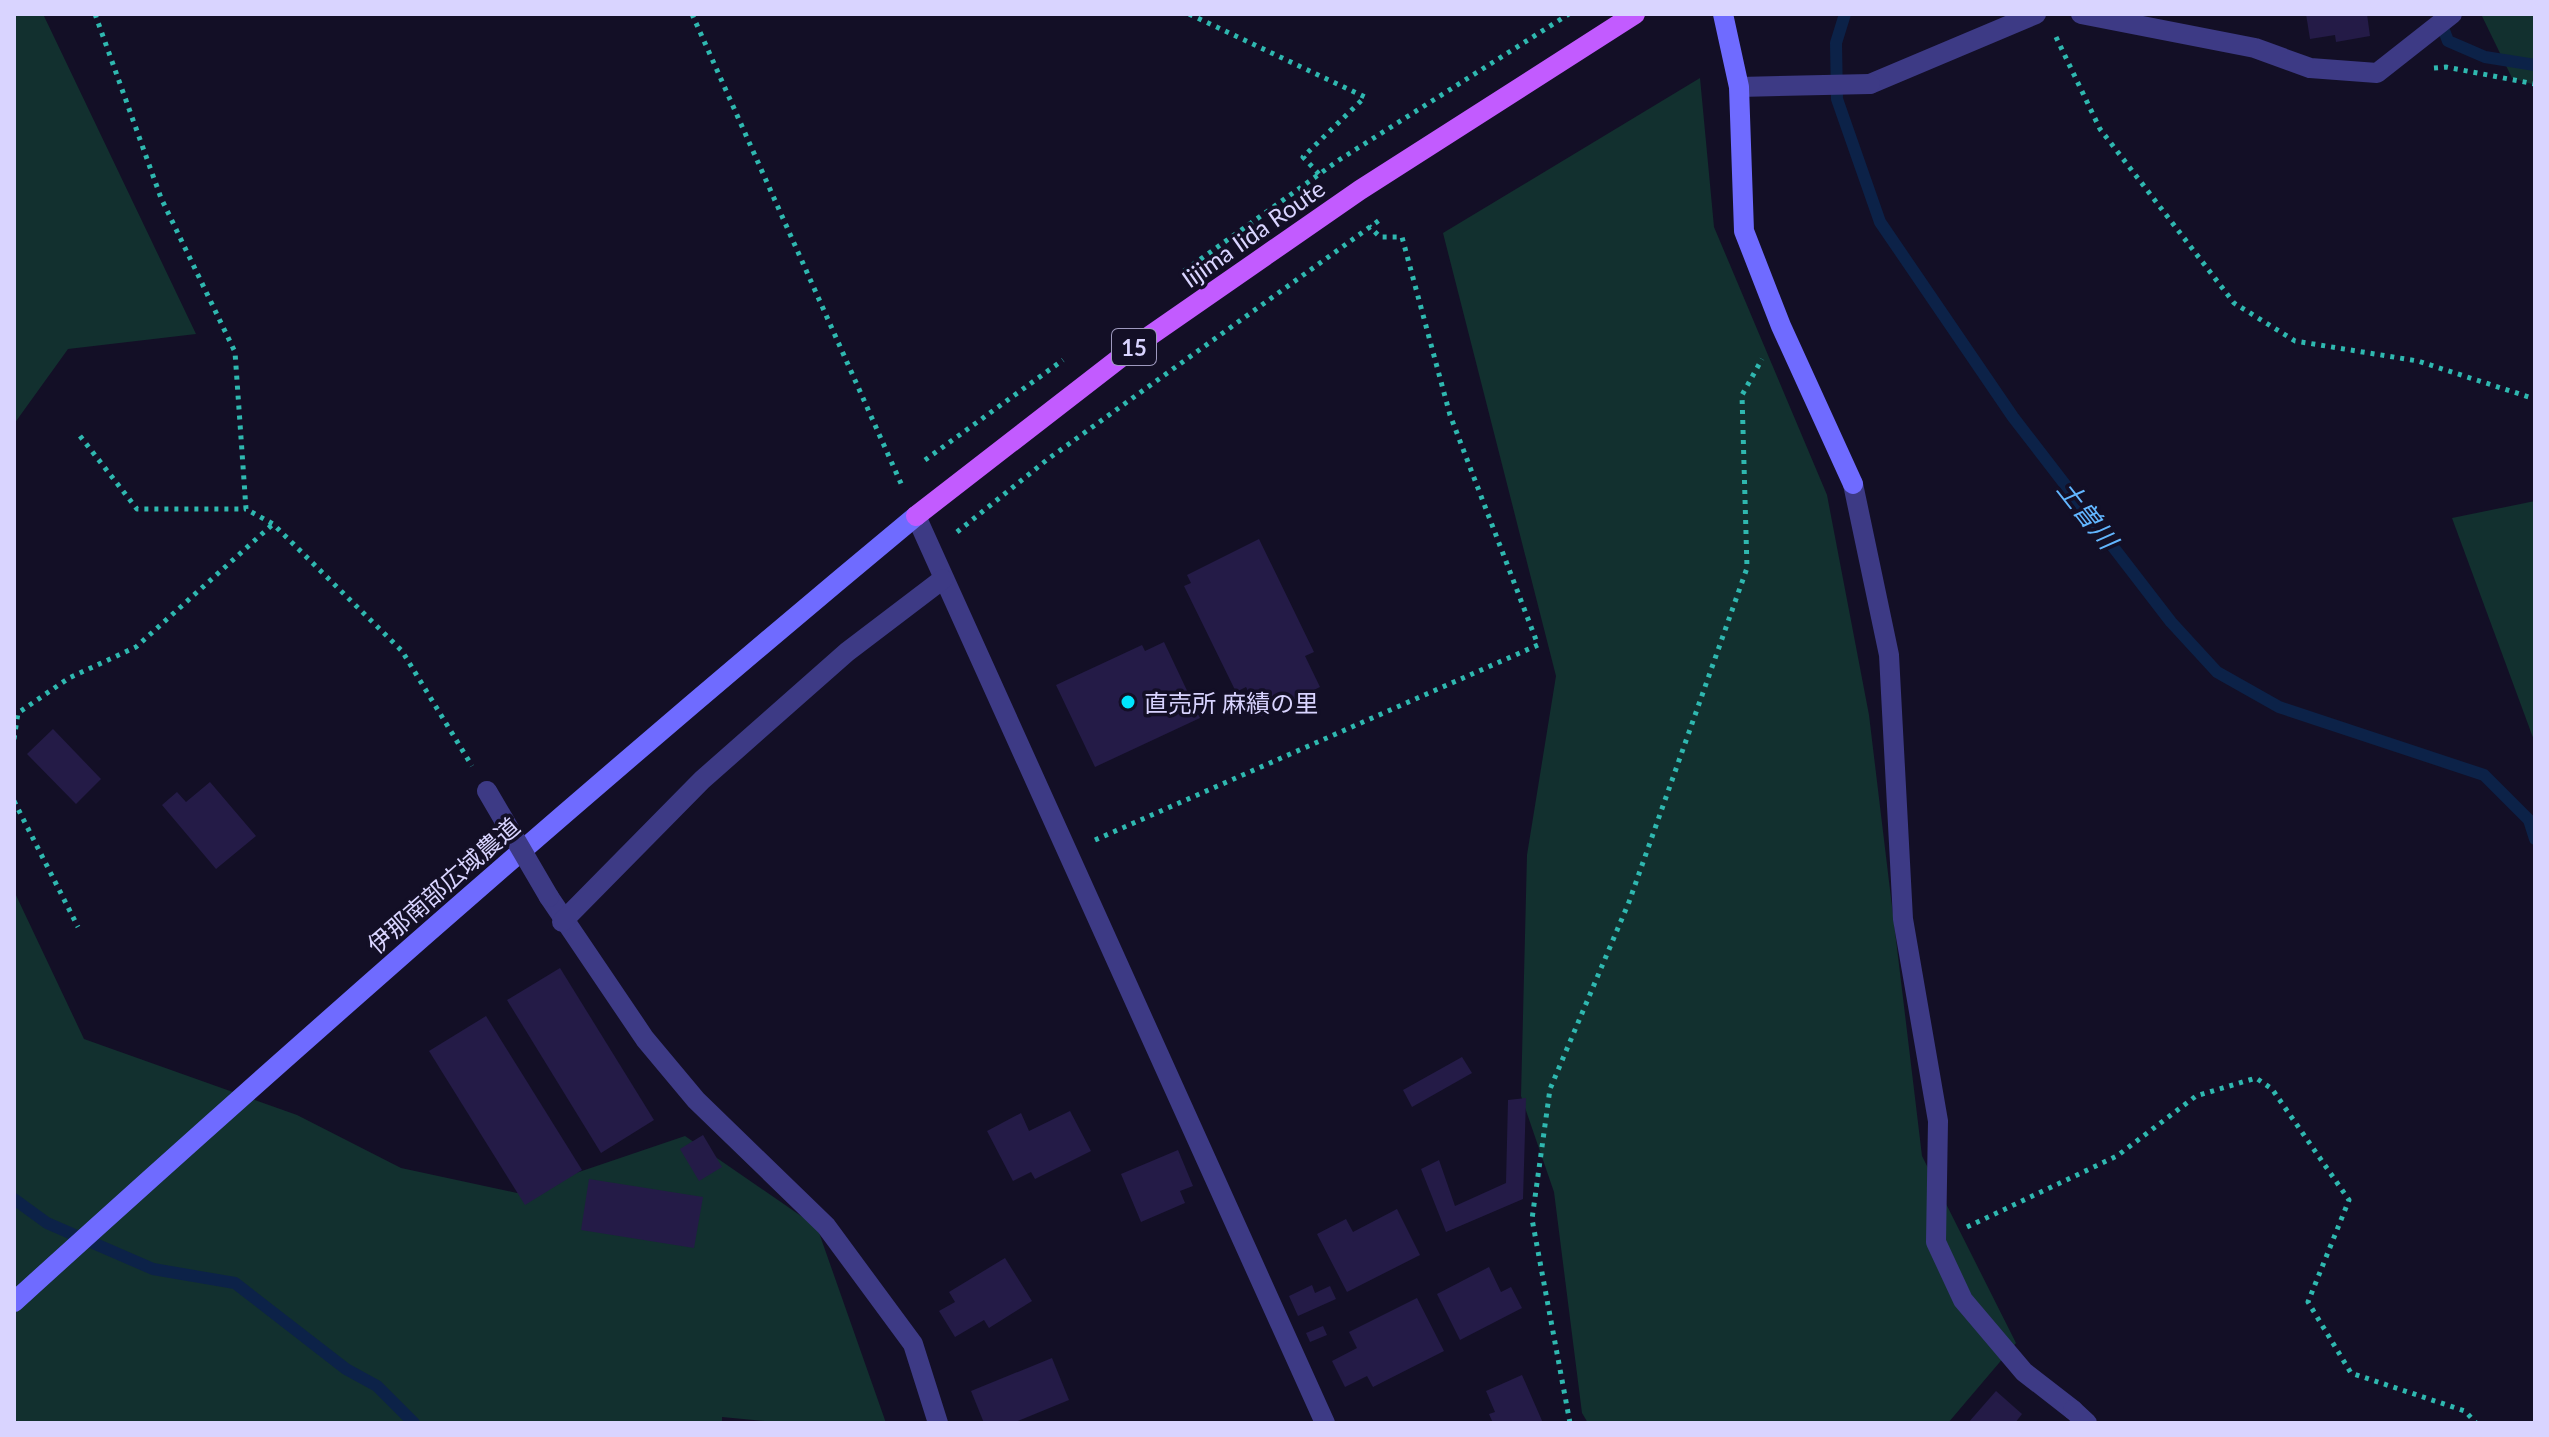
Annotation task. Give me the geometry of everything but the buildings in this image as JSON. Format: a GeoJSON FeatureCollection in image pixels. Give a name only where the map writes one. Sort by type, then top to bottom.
{"type":"FeatureCollection","features":[{"type":"Feature","properties":{"kind":"main road","name":"Iijima Iida Route"},"geometry":{"type":"LineString","coordinates":[[916,516],[1138,344],[1360,190],[1635,14]]}},
{"type":"Feature","properties":{"kind":"street"},"geometry":{"type":"LineString","coordinates":[[1723,14],[1739,87],[1744,231],[1781,326],[1853,484],[1889,655],[1903,919],[1938,1121],[1936,1242],[1963,1300],[2024,1372],[2080,1417]]}},
{"type":"Feature","properties":{"kind":"street"},"geometry":{"type":"LineString","coordinates":[[1739,87],[1870,84],[2036,14]]}},
{"type":"Feature","properties":{"kind":"street"},"geometry":{"type":"LineString","coordinates":[[2081,14],[2255,48],[2310,68],[2377,73],[2452,14]]}},
{"type":"Feature","properties":{"kind":"street"},"geometry":{"type":"LineString","coordinates":[[916,516],[1325,1423]]}},
{"type":"Feature","properties":{"kind":"street","name":"伊那南部広域農道"},"geometry":{"type":"LineString","coordinates":[[14,1302],[233,1103],[682,710],[916,516]]}},
{"type":"Feature","properties":{"kind":"street"},"geometry":{"type":"LineString","coordinates":[[562,922],[702,780],[847,652],[943,579]]}},
{"type":"Feature","properties":{"kind":"street"},"geometry":{"type":"LineString","coordinates":[[487,791],[562,922],[645,1039],[696,1100],[826,1226],[913,1344],[938,1423]]}},
{"type":"Feature","properties":{"kind":"path"},"geometry":{"type":"LineString","coordinates":[[95,14],[161,198],[235,352],[246,509]]}},
{"type":"Feature","properties":{"kind":"path"},"geometry":{"type":"LineString","coordinates":[[692,14],[916,516]]}},
{"type":"Feature","properties":{"kind":"path"},"geometry":{"type":"LineString","coordinates":[[1189,14],[1365,97],[1303,157],[1319,174]]}},
{"type":"Feature","properties":{"kind":"path"},"geometry":{"type":"LineString","coordinates":[[1339,160],[1569,14]]}},
{"type":"Feature","properties":{"kind":"path"},"geometry":{"type":"LineString","coordinates":[[2052,28],[2100,129],[2234,303],[2295,341],[2418,361],[2535,399]]}},
{"type":"Feature","properties":{"kind":"path"},"geometry":{"type":"LineString","coordinates":[[2377,73],[2446,67],[2535,84]]}},
{"type":"Feature","properties":{"kind":"path"},"geometry":{"type":"LineString","coordinates":[[931,553],[1048,459],[1381,219]]}},
{"type":"Feature","properties":{"kind":"path"},"geometry":{"type":"LineString","coordinates":[[1069,852],[1538,645],[1450,415],[1402,237],[1380,237],[1369,226]]}},
{"type":"Feature","properties":{"kind":"path"},"geometry":{"type":"LineString","coordinates":[[1570,1423],[1532,1219],[1550,1089],[1629,902],[1747,568],[1742,395],[1781,326]]}},
{"type":"Feature","properties":{"kind":"path"},"geometry":{"type":"LineString","coordinates":[[80,436],[137,509],[246,509],[273,524],[402,651],[487,791]]}},
{"type":"Feature","properties":{"kind":"path"},"geometry":{"type":"LineString","coordinates":[[14,739],[18,713],[69,678],[136,647],[273,524]]}},
{"type":"Feature","properties":{"kind":"path"},"geometry":{"type":"LineString","coordinates":[[14,801],[78,927]]}},
{"type":"Feature","properties":{"kind":"path"},"geometry":{"type":"LineString","coordinates":[[1936,1242],[2117,1156],[2196,1096],[2256,1078],[2272,1089],[2349,1200],[2308,1302],[2327,1337],[2351,1373],[2465,1411],[2476,1423]]}},
{"type":"Feature","properties":{"kind":"green space"},"geometry":{"type":"Polygon","coordinates":[[[14,14],[43,14],[196,334],[68,349],[14,424],[14,14]]]}},
{"type":"Feature","properties":{"kind":"green space"},"geometry":{"type":"Polygon","coordinates":[[[2481,14],[2535,14],[2535,85],[2512,78],[2481,14]]]}},
{"type":"Feature","properties":{"kind":"green space"},"geometry":{"type":"Polygon","coordinates":[[[1700,78],[1714,227],[1827,495],[1869,715],[1922,1156],[2016,1343],[1948,1423],[1588,1423],[1582,1413],[1554,1192],[1521,1096],[1527,855],[1556,676],[1443,233],[1700,78]]]}},
{"type":"Feature","properties":{"kind":"green space"},"geometry":{"type":"Polygon","coordinates":[[[2535,501],[2535,743],[2452,518],[2535,501]]]}},
{"type":"Feature","properties":{"kind":"green space"},"geometry":{"type":"Polygon","coordinates":[[[14,891],[84,1039],[297,1115],[401,1168],[517,1193],[685,1136],[817,1227],[886,1423],[787,1423],[722,1417],[722,1423],[14,1423],[14,891]]]}},
{"type":"Feature","properties":{"kind":"waterway","name":"土曽川"},"geometry":{"type":"LineString","coordinates":[[1845,14],[1836,43],[1837,99],[1880,222],[2013,417],[2171,622],[2217,672],[2279,707],[2484,775],[2529,820],[2535,839]]}},
{"type":"Feature","properties":{"kind":"waterway"},"geometry":{"type":"LineString","coordinates":[[2440,20],[2448,41],[2485,57],[2535,65]]}},
{"type":"Feature","properties":{"kind":"waterway"},"geometry":{"type":"LineString","coordinates":[[14,1199],[47,1223],[153,1269],[235,1283],[346,1369],[377,1386],[414,1423]]}},
{"type":"Feature","properties":{"kind":"place","name":"直売所 麻績の里"},"geometry":{"type":"Point","coordinates":[1128,702]}}]}
